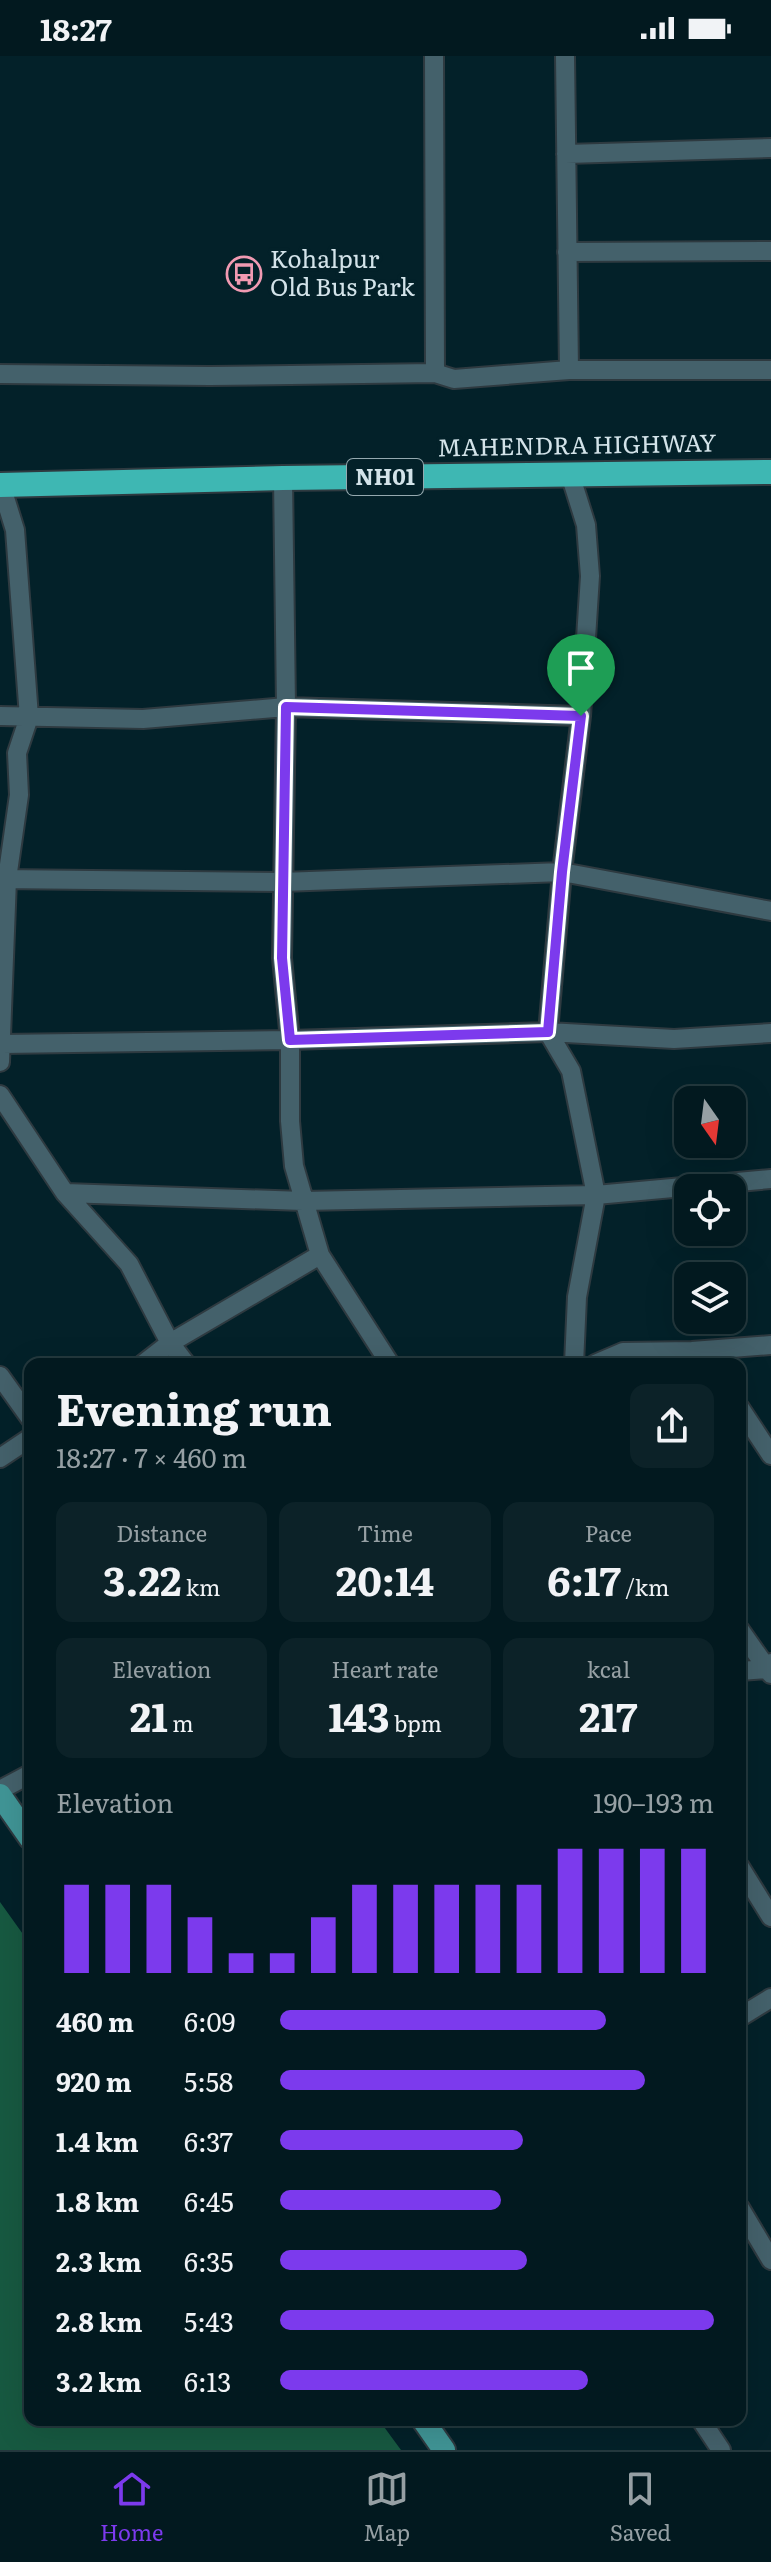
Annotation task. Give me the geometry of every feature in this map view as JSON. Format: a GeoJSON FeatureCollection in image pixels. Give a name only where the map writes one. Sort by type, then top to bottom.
{"type":"FeatureCollection","features":[{"type":"Feature","properties":{"kind":"highway","name":"MAHENDRA HIGHWAY"},"geometry":{"type":"LineString","coordinates":[[0,485],[771,472]]}},
{"type":"Feature","properties":{"kind":"main road"},"geometry":{"type":"LineString","coordinates":[[0,1792],[24,1829]]}},
{"type":"Feature","properties":{"kind":"main road"},"geometry":{"type":"LineString","coordinates":[[427,2426],[444,2450]]}},
{"type":"Feature","properties":{"kind":"street"},"geometry":{"type":"LineString","coordinates":[[434,56],[435,373]]}},
{"type":"Feature","properties":{"kind":"street"},"geometry":{"type":"LineString","coordinates":[[565,56],[569,370]]}},
{"type":"Feature","properties":{"kind":"street"},"geometry":{"type":"LineString","coordinates":[[566,154],[771,148]]}},
{"type":"Feature","properties":{"kind":"street"},"geometry":{"type":"LineString","coordinates":[[567,252],[771,251]]}},
{"type":"Feature","properties":{"kind":"street"},"geometry":{"type":"LineString","coordinates":[[0,374],[210,376],[435,373],[454,379],[569,370],[771,370]]}},
{"type":"Feature","properties":{"kind":"street"},"geometry":{"type":"LineString","coordinates":[[570,474],[586,525],[590,576],[581,716],[562,872],[548,1032],[571,1071],[596,1195],[577,1297],[574,1358]]}},
{"type":"Feature","properties":{"kind":"street"},"geometry":{"type":"LineString","coordinates":[[283,478],[286,707],[282,958],[290,1040],[290,1121],[294,1166],[320,1255],[386,1358]]}},
{"type":"Feature","properties":{"kind":"street"},"geometry":{"type":"LineString","coordinates":[[0,485],[15,530],[29,717],[17,753],[19,795],[4,879],[1,1053],[548,1032],[674,1039],[771,1033]]}},
{"type":"Feature","properties":{"kind":"street"},"geometry":{"type":"LineString","coordinates":[[0,716],[143,719],[286,707],[581,716]]}},
{"type":"Feature","properties":{"kind":"street"},"geometry":{"type":"LineString","coordinates":[[4,879],[282,882],[562,872],[771,911]]}},
{"type":"Feature","properties":{"kind":"street"},"geometry":{"type":"LineString","coordinates":[[0,1095],[65,1193],[129,1264],[170,1343],[181,1358]]}},
{"type":"Feature","properties":{"kind":"street"},"geometry":{"type":"LineString","coordinates":[[65,1193],[303,1201],[596,1195],[771,1179]]}},
{"type":"Feature","properties":{"kind":"street"},"geometry":{"type":"LineString","coordinates":[[151,1358],[170,1343],[320,1255]]}},
{"type":"Feature","properties":{"kind":"street"},"geometry":{"type":"LineString","coordinates":[[609,1358],[623,1352],[698,1358],[771,1345]]}},
{"type":"Feature","properties":{"kind":"street"},"geometry":{"type":"LineString","coordinates":[[0,1376],[24,1410]]}},
{"type":"Feature","properties":{"kind":"street"},"geometry":{"type":"LineString","coordinates":[[746,1417],[771,1455]]}},
{"type":"Feature","properties":{"kind":"street"},"geometry":{"type":"LineString","coordinates":[[0,1458],[24,1442]]}},
{"type":"Feature","properties":{"kind":"street"},"geometry":{"type":"LineString","coordinates":[[746,1638],[770,1669]]}},
{"type":"Feature","properties":{"kind":"street"},"geometry":{"type":"LineString","coordinates":[[746,1671],[770,1669]]}},
{"type":"Feature","properties":{"kind":"street"},"geometry":{"type":"LineString","coordinates":[[0,1792],[24,1778]]}},
{"type":"Feature","properties":{"kind":"street"},"geometry":{"type":"LineString","coordinates":[[746,1877],[771,1917]]}},
{"type":"Feature","properties":{"kind":"street"},"geometry":{"type":"LineString","coordinates":[[746,2013],[771,1998]]}},
{"type":"Feature","properties":{"kind":"street"},"geometry":{"type":"LineString","coordinates":[[746,2218],[771,2260]]}},
{"type":"Feature","properties":{"kind":"street"},"geometry":{"type":"LineString","coordinates":[[705,2426],[721,2450]]}},
{"type":"Feature","properties":{"kind":"green space"},"geometry":{"type":"Polygon","coordinates":[[[0,1902],[24,1936],[24,2426],[383,2426],[401,2450],[0,2450],[0,1902]]]}},
{"type":"Feature","properties":{"kind":"place","name":"Kohalpur Old Bus Park"},"geometry":{"type":"Point","coordinates":[244,274]}},
{"type":"Feature","properties":{"kind":"route"},"geometry":{"type":"LineString","coordinates":[[286,707],[581,716],[562,872],[548,1032],[290,1040],[282,958],[286,707]]}}]}
